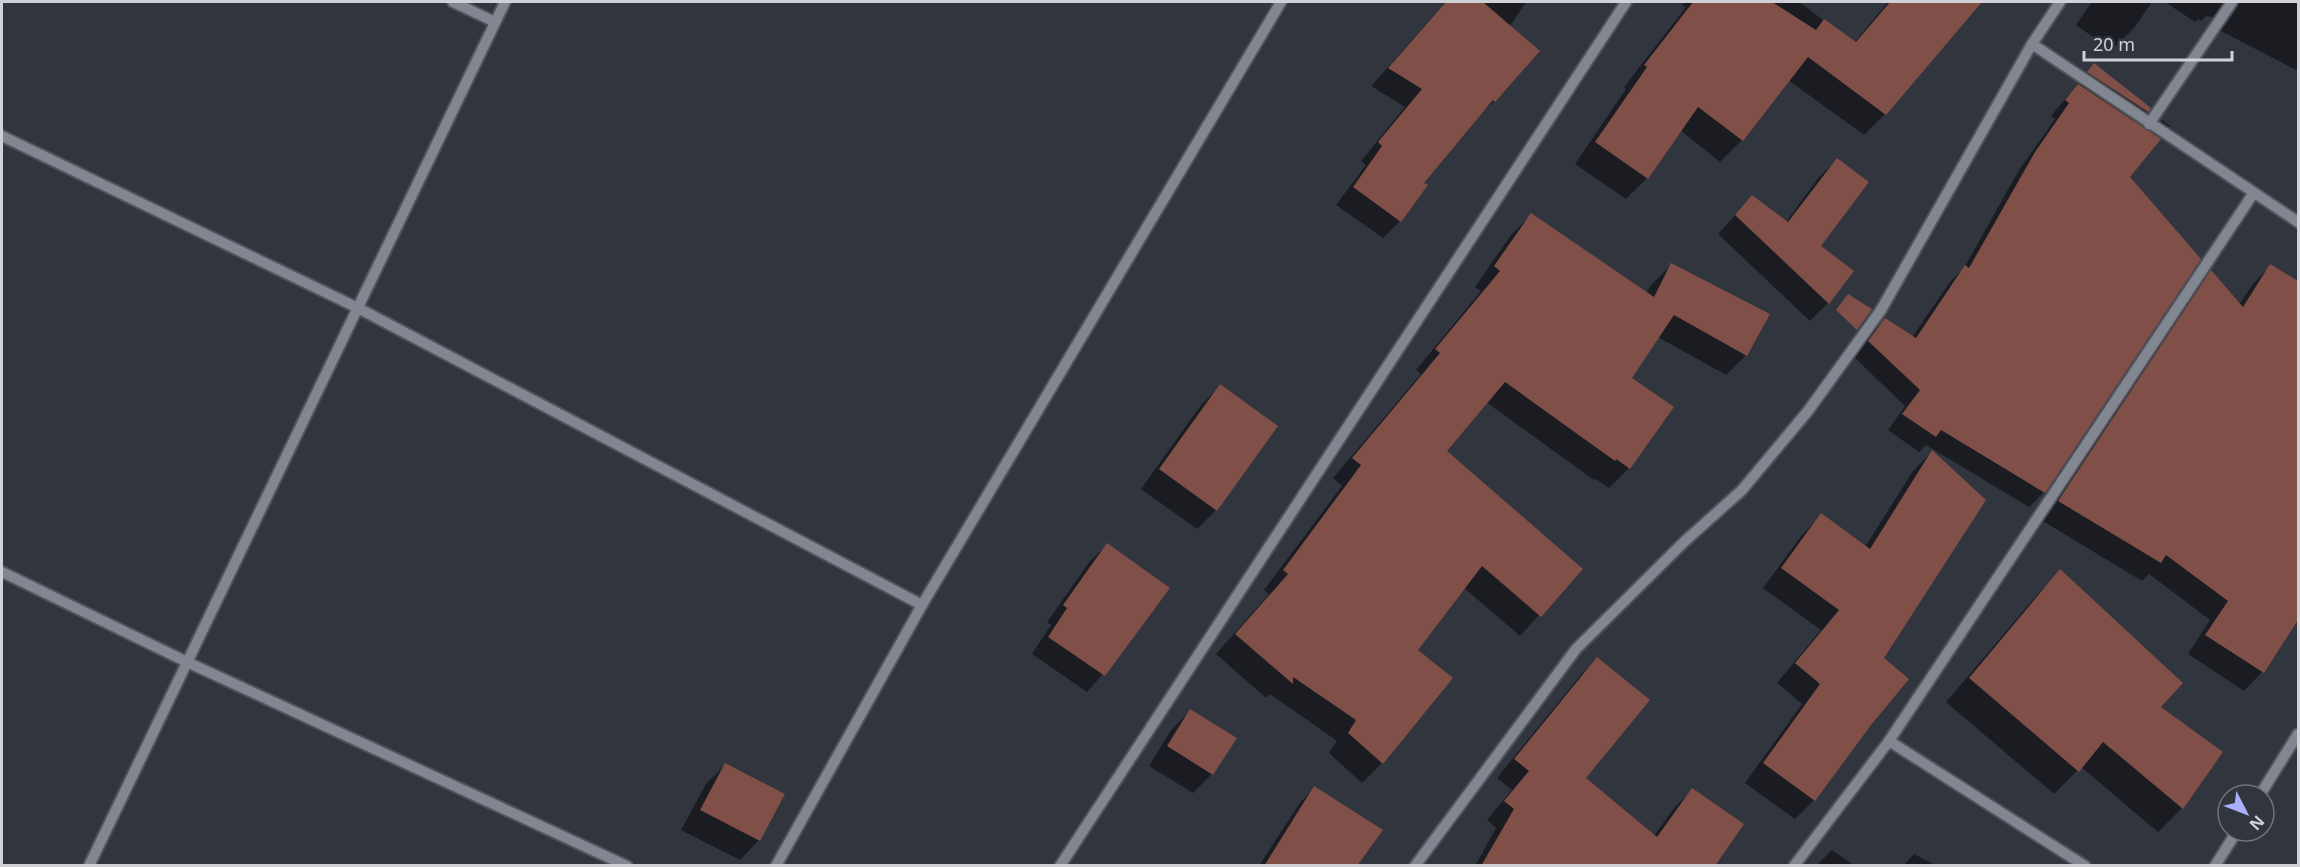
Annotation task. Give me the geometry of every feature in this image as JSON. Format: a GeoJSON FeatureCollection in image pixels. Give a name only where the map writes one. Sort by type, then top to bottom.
{"type":"FeatureCollection","features":[{"type":"Feature","properties":{"kind":"street"},"geometry":{"type":"LineString","coordinates":[[453,2],[495,22]]}},
{"type":"Feature","properties":{"kind":"street"},"geometry":{"type":"LineString","coordinates":[[89,866],[505,2]]}},
{"type":"Feature","properties":{"kind":"street"},"geometry":{"type":"LineString","coordinates":[[776,866],[922,605],[1281,2]]}},
{"type":"Feature","properties":{"kind":"street"},"geometry":{"type":"LineString","coordinates":[[1060,866],[1626,2]]}},
{"type":"Feature","properties":{"kind":"street"},"geometry":{"type":"LineString","coordinates":[[1415,866],[1576,649],[1684,542],[1742,490],[1808,411],[1881,310],[2032,44],[2060,2]]}},
{"type":"Feature","properties":{"kind":"street"},"geometry":{"type":"LineString","coordinates":[[2149,124],[2232,2]]}},
{"type":"Feature","properties":{"kind":"street"},"geometry":{"type":"LineString","coordinates":[[2032,44],[2298,222]]}},
{"type":"Feature","properties":{"kind":"street"},"geometry":{"type":"LineString","coordinates":[[2,136],[358,308],[922,605]]}},
{"type":"Feature","properties":{"kind":"street"},"geometry":{"type":"LineString","coordinates":[[1794,866],[1890,741],[2253,194]]}},
{"type":"Feature","properties":{"kind":"street"},"geometry":{"type":"LineString","coordinates":[[2,572],[187,662],[627,866]]}},
{"type":"Feature","properties":{"kind":"street"},"geometry":{"type":"LineString","coordinates":[[2269,783],[2294,749],[2298,734]]}},
{"type":"Feature","properties":{"kind":"street"},"geometry":{"type":"LineString","coordinates":[[1890,741],[2085,866]]}},
{"type":"Feature","properties":{"kind":"street"},"geometry":{"type":"LineString","coordinates":[[2215,866],[2229,843]]}},
{"type":"Feature","properties":{"kind":"building"},"geometry":{"type":"Polygon","coordinates":[[[1446,2],[1483,2],[1540,51],[1495,102],[1493,100],[1424,183],[1428,185],[1401,222],[1353,187],[1382,146],[1378,142],[1422,89],[1388,68],[1446,2]]]}},
{"type":"Feature","properties":{"kind":"building"},"geometry":{"type":"Polygon","coordinates":[[[1693,2],[1772,2],[1816,30],[1824,19],[1856,42],[1890,2],[1982,2],[1886,115],[1808,57],[1743,141],[1698,107],[1648,179],[1595,142],[1647,67],[1644,65],[1693,2]]]}},
{"type":"Feature","properties":{"kind":"building"},"geometry":{"type":"Polygon","coordinates":[[[2094,63],[2151,108],[2148,112],[2087,72],[2094,63]]]}},
{"type":"Feature","properties":{"kind":"building"},"geometry":{"type":"Polygon","coordinates":[[[2078,84],[2161,139],[2130,177],[2201,259],[2045,493],[1941,430],[1936,437],[1902,414],[1920,390],[1868,341],[1885,318],[1916,338],[1965,265],[1969,268],[2035,152],[2069,103],[2065,100],[2078,84]]]}},
{"type":"Feature","properties":{"kind":"building"},"geometry":{"type":"Polygon","coordinates":[[[1837,158],[1869,182],[1821,246],[1854,271],[1829,304],[1735,215],[1752,195],[1788,222],[1837,158]]]}},
{"type":"Feature","properties":{"kind":"building"},"geometry":{"type":"Polygon","coordinates":[[[1531,213],[1654,297],[1671,263],[1770,314],[1747,356],[1674,315],[1632,378],[1674,407],[1630,469],[1616,459],[1615,461],[1505,382],[1447,451],[1583,569],[1541,617],[1482,566],[1418,650],[1453,678],[1383,764],[1348,733],[1356,720],[1293,677],[1293,684],[1235,634],[1288,574],[1283,570],[1361,465],[1352,458],[1440,353],[1435,349],[1500,271],[1494,266],[1531,213]]]}},
{"type":"Feature","properties":{"kind":"building"},"geometry":{"type":"Polygon","coordinates":[[[2270,264],[2298,281],[2298,620],[2264,673],[2205,635],[2228,601],[2166,555],[2161,563],[2058,501],[2211,270],[2243,307],[2270,264]]]}},
{"type":"Feature","properties":{"kind":"building"},"geometry":{"type":"Polygon","coordinates":[[[1848,294],[1872,309],[1857,330],[1836,310],[1848,294]]]}},
{"type":"Feature","properties":{"kind":"building"},"geometry":{"type":"Polygon","coordinates":[[[1220,384],[1278,426],[1217,511],[1159,469],[1220,384]]]}},
{"type":"Feature","properties":{"kind":"building"},"geometry":{"type":"Polygon","coordinates":[[[1932,450],[1986,500],[1884,658],[1909,679],[1871,725],[1815,801],[1763,763],[1820,684],[1795,663],[1839,610],[1781,568],[1821,513],[1870,549],[1932,450]]]}},
{"type":"Feature","properties":{"kind":"building"},"geometry":{"type":"Polygon","coordinates":[[[1107,543],[1170,588],[1105,676],[1048,637],[1067,608],[1063,605],[1107,543]]]}},
{"type":"Feature","properties":{"kind":"building"},"geometry":{"type":"Polygon","coordinates":[[[2060,569],[2183,683],[2161,707],[2223,752],[2183,809],[2103,742],[2079,772],[1969,678],[2060,569]]]}},
{"type":"Feature","properties":{"kind":"building"},"geometry":{"type":"Polygon","coordinates":[[[1597,657],[1650,700],[1586,778],[1657,837],[1692,788],[1744,824],[1715,866],[1481,866],[1514,809],[1504,801],[1529,771],[1514,759],[1597,657]]]}},
{"type":"Feature","properties":{"kind":"building"},"geometry":{"type":"Polygon","coordinates":[[[1190,709],[1237,738],[1213,775],[1167,746],[1190,709]]]}},
{"type":"Feature","properties":{"kind":"building"},"geometry":{"type":"Polygon","coordinates":[[[725,763],[785,794],[760,841],[700,810],[725,763]]]}},
{"type":"Feature","properties":{"kind":"building"},"geometry":{"type":"Polygon","coordinates":[[[1314,786],[1383,830],[1357,866],[1264,866],[1314,786]]]}}]}
